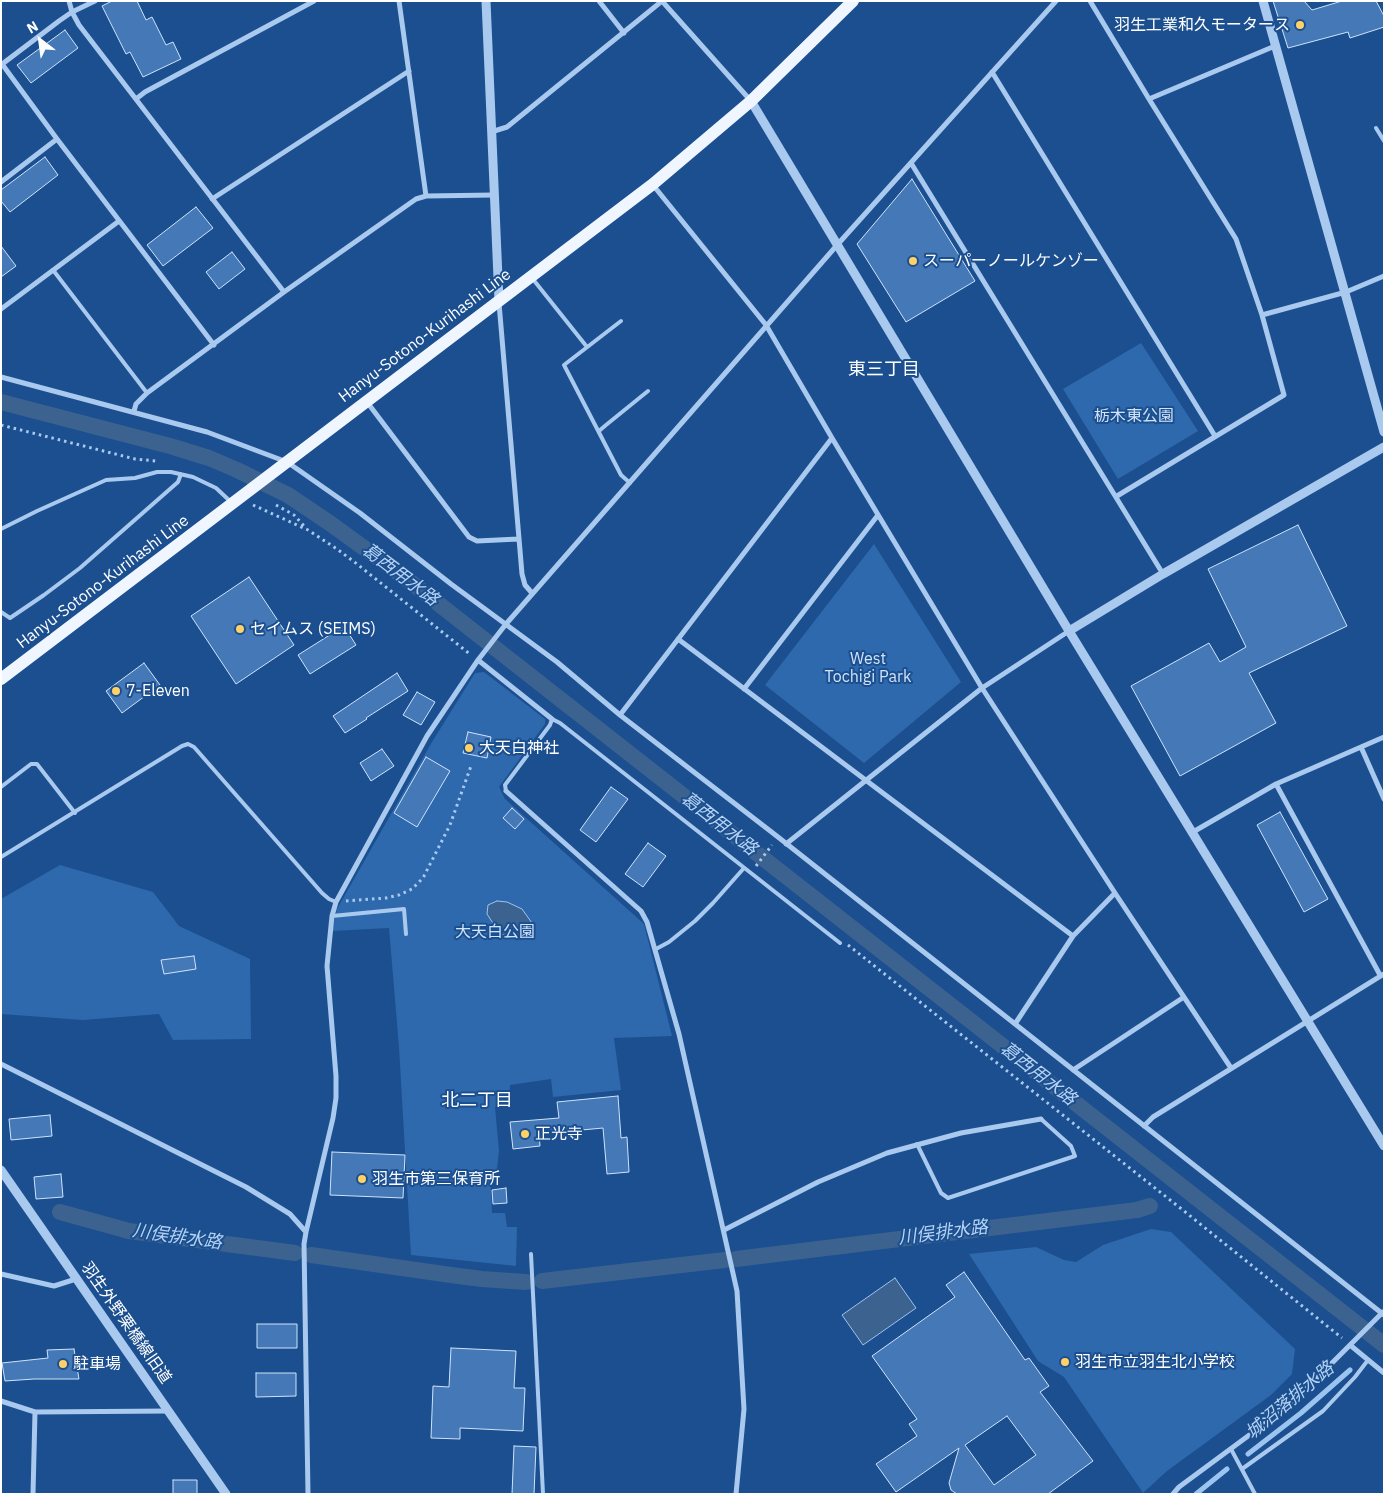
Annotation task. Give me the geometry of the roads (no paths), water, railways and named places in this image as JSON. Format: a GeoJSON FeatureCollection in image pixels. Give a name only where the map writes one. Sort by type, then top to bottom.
{"type":"FeatureCollection","features":[{"type":"Feature","properties":{"kind":"main road","name":"Hanyu-Sotono-Kurihashi Line"},"geometry":{"type":"LineString","coordinates":[[1,679],[653,184],[751,101],[853,1]]}},
{"type":"Feature","properties":{"kind":"street"},"geometry":{"type":"LineString","coordinates":[[69,1],[79,25],[284,292]]}},
{"type":"Feature","properties":{"kind":"street"},"geometry":{"type":"LineString","coordinates":[[96,1],[72,12],[2,65],[214,344]]}},
{"type":"Feature","properties":{"kind":"street"},"geometry":{"type":"LineString","coordinates":[[136,99],[145,92],[314,1]]}},
{"type":"Feature","properties":{"kind":"street"},"geometry":{"type":"LineString","coordinates":[[400,1],[426,196]]}},
{"type":"Feature","properties":{"kind":"street"},"geometry":{"type":"LineString","coordinates":[[486,1],[499,300],[518,539],[522,574],[526,585],[532,593]]}},
{"type":"Feature","properties":{"kind":"street"},"geometry":{"type":"LineString","coordinates":[[599,1],[624,33]]}},
{"type":"Feature","properties":{"kind":"street"},"geometry":{"type":"LineString","coordinates":[[491,132],[506,127],[662,1],[751,101],[1070,631],[1384,1146]]}},
{"type":"Feature","properties":{"kind":"street"},"geometry":{"type":"LineString","coordinates":[[308,1494],[304,1244],[336,1098],[327,966],[332,916],[336,902],[427,736],[479,658],[500,631],[766,325],[1056,1]]}},
{"type":"Feature","properties":{"kind":"street"},"geometry":{"type":"LineString","coordinates":[[1090,1],[1236,239],[1262,315],[1284,395],[1117,496]]}},
{"type":"Feature","properties":{"kind":"street"},"geometry":{"type":"LineString","coordinates":[[1263,1],[1384,432]]}},
{"type":"Feature","properties":{"kind":"street"},"geometry":{"type":"LineString","coordinates":[[1149,99],[1276,46]]}},
{"type":"Feature","properties":{"kind":"street"},"geometry":{"type":"LineString","coordinates":[[212,199],[409,71]]}},
{"type":"Feature","properties":{"kind":"street"},"geometry":{"type":"LineString","coordinates":[[992,72],[1215,436]]}},
{"type":"Feature","properties":{"kind":"street"},"geometry":{"type":"LineString","coordinates":[[1,182],[57,139]]}},
{"type":"Feature","properties":{"kind":"street"},"geometry":{"type":"LineString","coordinates":[[911,163],[1164,574]]}},
{"type":"Feature","properties":{"kind":"street"},"geometry":{"type":"LineString","coordinates":[[653,184],[766,325],[982,688],[1231,1068]]}},
{"type":"Feature","properties":{"kind":"street"},"geometry":{"type":"LineString","coordinates":[[134,411],[136,404],[147,393],[284,292],[416,199],[426,196],[494,195]]}},
{"type":"Feature","properties":{"kind":"street"},"geometry":{"type":"LineString","coordinates":[[1,309],[119,221]]}},
{"type":"Feature","properties":{"kind":"street"},"geometry":{"type":"LineString","coordinates":[[1262,315],[1346,292],[1384,276]]}},
{"type":"Feature","properties":{"kind":"street"},"geometry":{"type":"LineString","coordinates":[[1,377],[207,432],[284,465],[360,513],[451,584],[557,662],[620,715],[1383,1313],[1290,1405],[1178,1487],[1173,1494]]}},
{"type":"Feature","properties":{"kind":"street"},"geometry":{"type":"LineString","coordinates":[[366,402],[469,537],[477,541],[518,539]]}},
{"type":"Feature","properties":{"kind":"street"},"geometry":{"type":"LineString","coordinates":[[620,715],[832,438]]}},
{"type":"Feature","properties":{"kind":"street"},"geometry":{"type":"LineString","coordinates":[[786,844],[982,688],[1070,631],[1164,574],[1384,447]]}},
{"type":"Feature","properties":{"kind":"street"},"geometry":{"type":"LineString","coordinates":[[744,689],[878,515]]}},
{"type":"Feature","properties":{"kind":"street"},"geometry":{"type":"LineString","coordinates":[[678,639],[1073,936]]}},
{"type":"Feature","properties":{"kind":"street"},"geometry":{"type":"LineString","coordinates":[[479,658],[552,719]]}},
{"type":"Feature","properties":{"kind":"street"},"geometry":{"type":"LineString","coordinates":[[1192,832],[1276,784],[1384,737]]}},
{"type":"Feature","properties":{"kind":"street"},"geometry":{"type":"LineString","coordinates":[[1361,747],[1384,799]]}},
{"type":"Feature","properties":{"kind":"street"},"geometry":{"type":"LineString","coordinates":[[1144,1126],[1153,1117],[1382,975],[1276,784]]}},
{"type":"Feature","properties":{"kind":"street"},"geometry":{"type":"LineString","coordinates":[[506,791],[641,911],[647,922],[656,949],[679,1034],[737,1291],[744,1409],[736,1494]]}},
{"type":"Feature","properties":{"kind":"street"},"geometry":{"type":"LineString","coordinates":[[1015,1024],[1073,936],[1115,893]]}},
{"type":"Feature","properties":{"kind":"street"},"geometry":{"type":"LineString","coordinates":[[1073,1070],[1184,997]]}},
{"type":"Feature","properties":{"kind":"street"},"geometry":{"type":"LineString","coordinates":[[1,1064],[246,1187],[290,1214],[306,1232]]}},
{"type":"Feature","properties":{"kind":"street"},"geometry":{"type":"LineString","coordinates":[[724,1230],[818,1182],[887,1153],[961,1133],[1041,1119]]}},
{"type":"Feature","properties":{"kind":"street","name":"羽生外野栗橋線旧道"},"geometry":{"type":"LineString","coordinates":[[1,1170],[226,1494]]}},
{"type":"Feature","properties":{"kind":"street"},"geometry":{"type":"LineString","coordinates":[[1,1274],[54,1286],[76,1279]]}},
{"type":"Feature","properties":{"kind":"street"},"geometry":{"type":"LineString","coordinates":[[1352,1343],[1384,1373]]}},
{"type":"Feature","properties":{"kind":"street"},"geometry":{"type":"LineString","coordinates":[[1,1401],[35,1412],[169,1411]]}},
{"type":"Feature","properties":{"kind":"street"},"geometry":{"type":"LineString","coordinates":[[33,1494],[35,1412]]}},
{"type":"Feature","properties":{"kind":"lane"},"geometry":{"type":"LineString","coordinates":[[1376,128],[1384,142]]}},
{"type":"Feature","properties":{"kind":"lane"},"geometry":{"type":"LineString","coordinates":[[53,270],[147,393]]}},
{"type":"Feature","properties":{"kind":"lane"},"geometry":{"type":"LineString","coordinates":[[531,276],[587,347]]}},
{"type":"Feature","properties":{"kind":"lane"},"geometry":{"type":"LineString","coordinates":[[621,321],[564,364],[621,475],[630,483]]}},
{"type":"Feature","properties":{"kind":"lane"},"geometry":{"type":"LineString","coordinates":[[598,430],[648,391]]}},
{"type":"Feature","properties":{"kind":"lane"},"geometry":{"type":"LineString","coordinates":[[1,529],[37,510],[106,480],[134,478],[156,472],[171,472],[193,477],[216,488],[232,504]]}},
{"type":"Feature","properties":{"kind":"lane"},"geometry":{"type":"LineString","coordinates":[[1,612],[10,618],[80,568],[178,482],[181,474]]}},
{"type":"Feature","properties":{"kind":"lane"},"geometry":{"type":"LineString","coordinates":[[506,791],[505,785],[550,725],[552,719],[560,722],[840,943]]}},
{"type":"Feature","properties":{"kind":"lane"},"geometry":{"type":"LineString","coordinates":[[1,857],[188,744],[194,747],[322,893],[336,902]]}},
{"type":"Feature","properties":{"kind":"lane"},"geometry":{"type":"LineString","coordinates":[[1,787],[31,764],[37,764],[75,812]]}},
{"type":"Feature","properties":{"kind":"lane"},"geometry":{"type":"LineString","coordinates":[[656,949],[680,934],[699,917],[714,903],[744,868]]}},
{"type":"Feature","properties":{"kind":"lane"},"geometry":{"type":"LineString","coordinates":[[332,916],[404,910],[406,934]]}},
{"type":"Feature","properties":{"kind":"lane"},"geometry":{"type":"LineString","coordinates":[[917,1144],[940,1193],[948,1198],[1076,1156],[1071,1146],[1041,1119]]}},
{"type":"Feature","properties":{"kind":"lane"},"geometry":{"type":"LineString","coordinates":[[531,1254],[543,1494]]}},
{"type":"Feature","properties":{"kind":"lane"},"geometry":{"type":"LineString","coordinates":[[1241,1467],[1323,1411],[1368,1360]]}},
{"type":"Feature","properties":{"kind":"lane"},"geometry":{"type":"LineString","coordinates":[[1231,1449],[1255,1494]]}},
{"type":"Feature","properties":{"kind":"waterway","name":"葛西用水路"},"geometry":{"type":"LineString","coordinates":[[1,402],[209,458],[288,495],[331,524],[412,583],[1384,1345]]}},
{"type":"Feature","properties":{"kind":"waterway","name":"川俣排水路"},"geometry":{"type":"LineString","coordinates":[[736,1259],[1137,1210],[1150,1206]]}},
{"type":"Feature","properties":{"kind":"waterway","name":"川俣排水路"},"geometry":{"type":"LineString","coordinates":[[60,1212],[129,1231],[295,1253]]}},
{"type":"Feature","properties":{"kind":"waterway","name":"川俣排水路"},"geometry":{"type":"LineString","coordinates":[[311,1255],[482,1279],[526,1282]]}},
{"type":"Feature","properties":{"kind":"waterway","name":"川俣排水路"},"geometry":{"type":"LineString","coordinates":[[542,1281],[725,1260]]}},
{"type":"Feature","properties":{"kind":"waterway","name":"城沼落排水路"},"geometry":{"type":"LineString","coordinates":[[1248,1454],[1301,1413],[1350,1370]]}},
{"type":"Feature","properties":{"kind":"waterway","name":"城沼落排水路"},"geometry":{"type":"LineString","coordinates":[[1196,1494],[1227,1469]]}},
{"type":"Feature","properties":{"kind":"place","name":"羽生工業和久モータース"},"geometry":{"type":"Point","coordinates":[1300,25]}},
{"type":"Feature","properties":{"kind":"place","name":"スーパーノールケンゾー"},"geometry":{"type":"Point","coordinates":[913,261]}},
{"type":"Feature","properties":{"kind":"place","name":"セイムス (SEIMS)"},"geometry":{"type":"Point","coordinates":[240,629]}},
{"type":"Feature","properties":{"kind":"place","name":"7-Eleven"},"geometry":{"type":"Point","coordinates":[116,691]}},
{"type":"Feature","properties":{"kind":"place","name":"大天白神社"},"geometry":{"type":"Point","coordinates":[469,748]}},
{"type":"Feature","properties":{"kind":"place","name":"正光寺"},"geometry":{"type":"Point","coordinates":[525,1134]}},
{"type":"Feature","properties":{"kind":"place","name":"羽生市第三保育所"},"geometry":{"type":"Point","coordinates":[362,1179]}},
{"type":"Feature","properties":{"kind":"place","name":"羽生市立羽生北小学校"},"geometry":{"type":"Point","coordinates":[1065,1362]}},
{"type":"Feature","properties":{"kind":"place","name":"駐車場"},"geometry":{"type":"Point","coordinates":[63,1364]}},
{"type":"Feature","properties":{"kind":"district","name":"東三丁目"},"geometry":{"type":"Point","coordinates":[884,370]}},
{"type":"Feature","properties":{"kind":"district","name":"北二丁目"},"geometry":{"type":"Point","coordinates":[477,1101]}},
{"type":"Feature","properties":{"kind":"park label","name":"栃木東公園"},"geometry":{"type":"Point","coordinates":[1134,416]}},
{"type":"Feature","properties":{"kind":"park label","name":"West Tochigi Park"},"geometry":{"type":"Point","coordinates":[868,668]}},
{"type":"Feature","properties":{"kind":"park label","name":"大天白公園"},"geometry":{"type":"Point","coordinates":[495,932]}}]}
